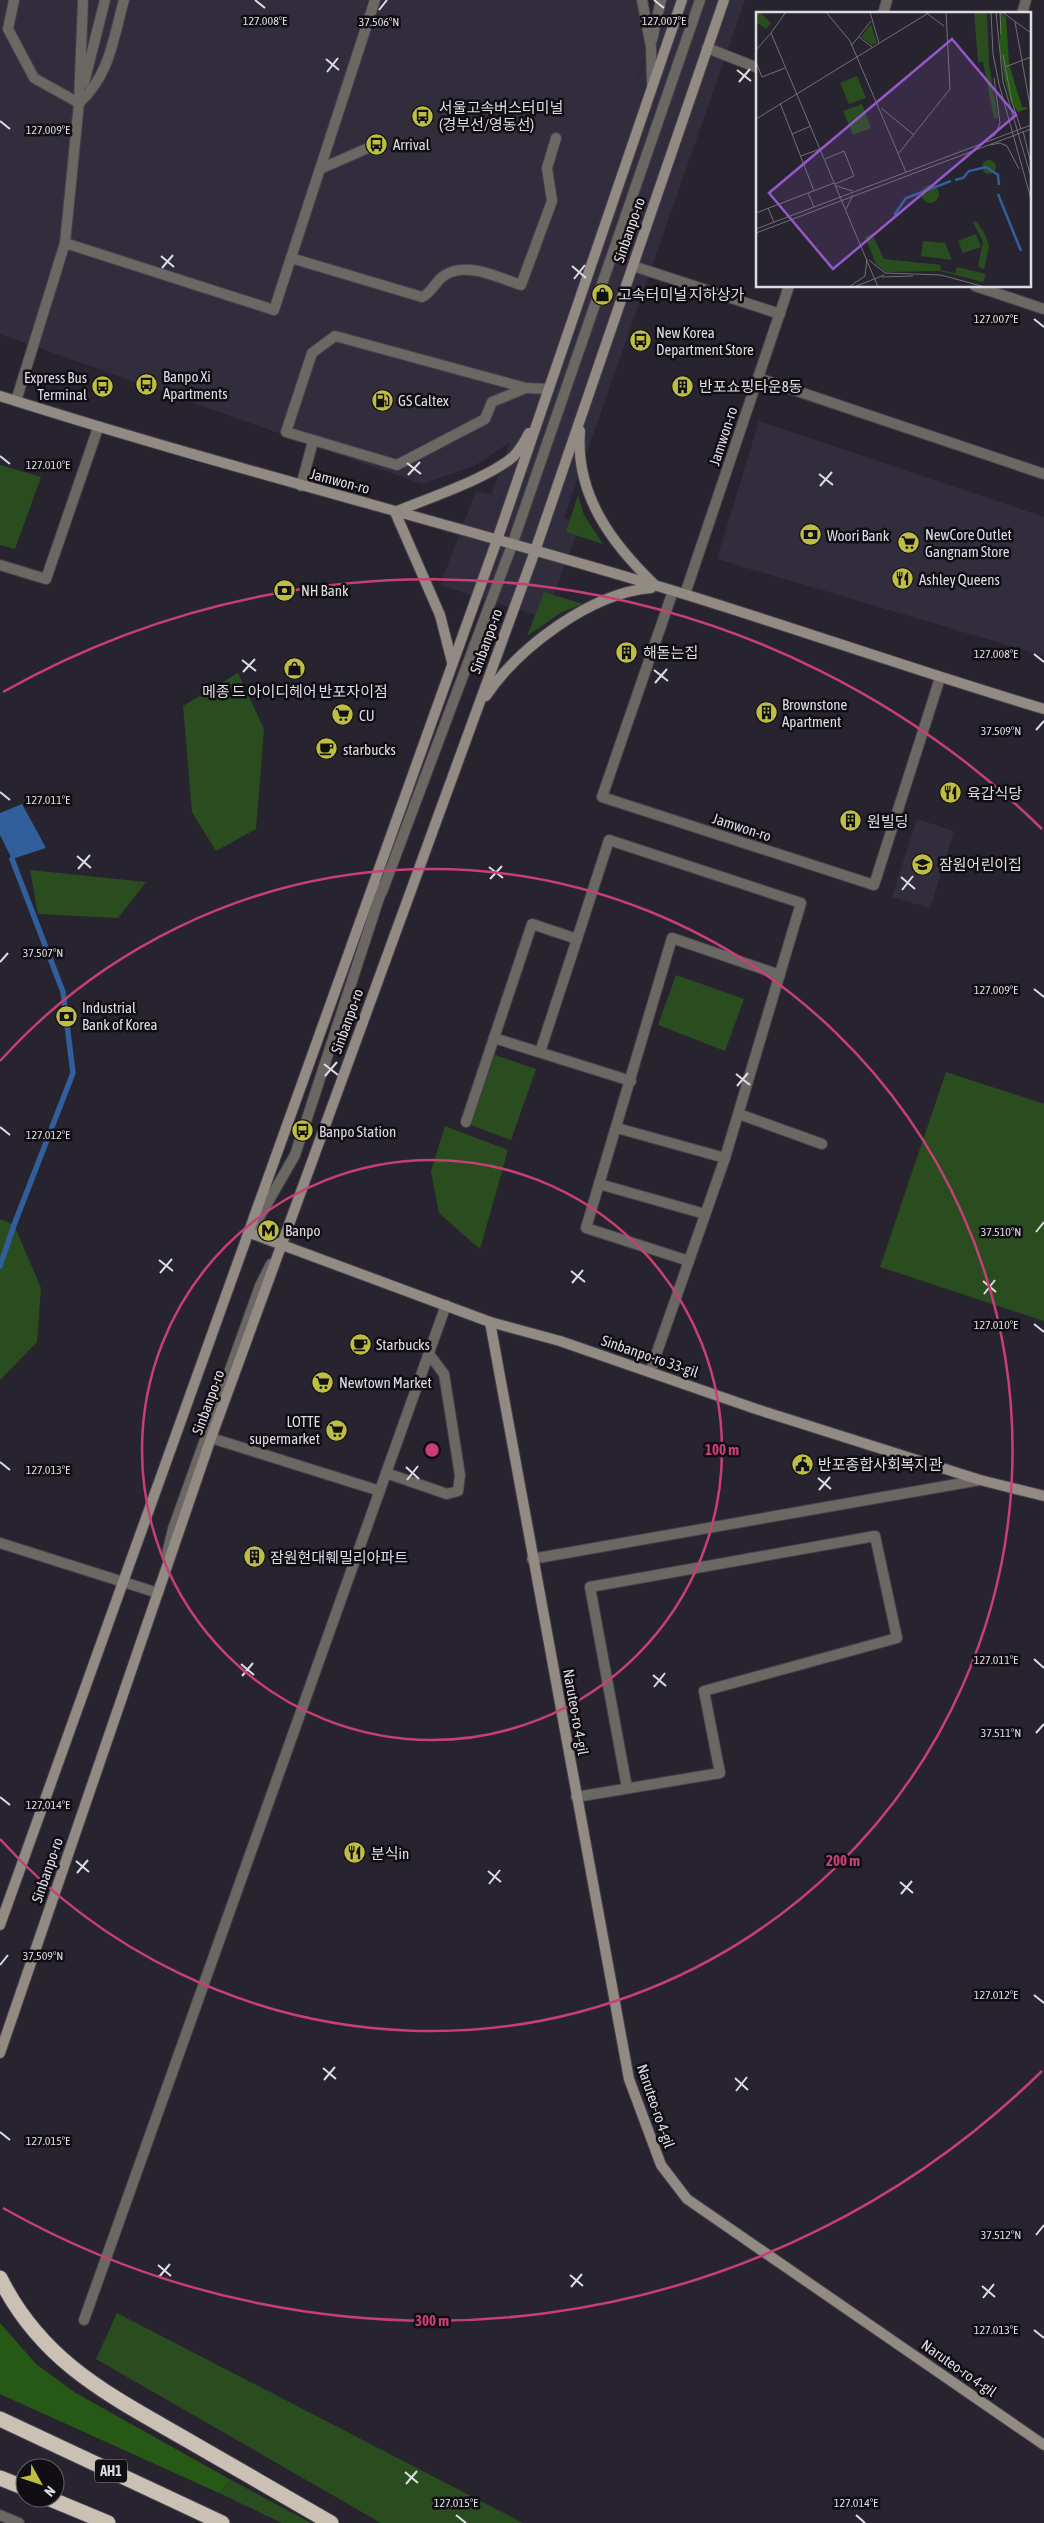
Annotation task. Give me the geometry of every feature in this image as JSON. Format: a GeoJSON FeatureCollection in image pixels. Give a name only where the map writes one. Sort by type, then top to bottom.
{"type":"FeatureCollection","features":[{"type":"Feature","properties":{"kind":"highway"},"geometry":{"type":"LineString","coordinates":[[0,2278],[17,2309],[39,2338],[90,2382],[331,2523]]}},
{"type":"Feature","properties":{"kind":"highway","name":"AH1"},"geometry":{"type":"LineString","coordinates":[[0,2419],[222,2523]]}},
{"type":"Feature","properties":{"kind":"highway"},"geometry":{"type":"LineString","coordinates":[[0,2478],[15,2484]]}},
{"type":"Feature","properties":{"kind":"highway"},"geometry":{"type":"LineString","coordinates":[[65,2505],[108,2523]]}},
{"type":"Feature","properties":{"kind":"main road","name":"Sinbanpo-ro"},"geometry":{"type":"LineString","coordinates":[[0,1925],[236,1267],[250,1233],[497,540],[682,0]]}},
{"type":"Feature","properties":{"kind":"main road","name":"Sinbanpo-ro"},"geometry":{"type":"LineString","coordinates":[[0,2053],[211,1438],[534,551],[724,0]]}},
{"type":"Feature","properties":{"kind":"main road"},"geometry":{"type":"LineString","coordinates":[[453,663],[440,615],[395,512],[449,490],[505,463],[525,442],[548,391]]}},
{"type":"Feature","properties":{"kind":"main road","name":"Jamwon-ro"},"geometry":{"type":"LineString","coordinates":[[0,396],[98,428],[685,594],[940,678],[1044,709]]}},
{"type":"Feature","properties":{"kind":"main road"},"geometry":{"type":"LineString","coordinates":[[580,419],[580,465],[590,500],[620,550],[657,587]]}},
{"type":"Feature","properties":{"kind":"main road"},"geometry":{"type":"LineString","coordinates":[[477,710],[506,668],[546,633],[602,601],[640,588],[657,587]]}},
{"type":"Feature","properties":{"kind":"main road","name":"Sinbanpo-ro 33-gil"},"geometry":{"type":"LineString","coordinates":[[250,1233],[490,1322],[560,1341],[756,1409],[980,1480],[1044,1496]]}},
{"type":"Feature","properties":{"kind":"main road","name":"Naruteo-ro 4-gil"},"geometry":{"type":"LineString","coordinates":[[490,1322],[532,1559],[629,2078],[661,2165],[687,2199],[1044,2445]]}},
{"type":"Feature","properties":{"kind":"street"},"geometry":{"type":"LineString","coordinates":[[14,0],[8,30],[34,78],[78,103]]}},
{"type":"Feature","properties":{"kind":"street"},"geometry":{"type":"LineString","coordinates":[[16,401],[66,243],[78,103],[83,0]]}},
{"type":"Feature","properties":{"kind":"street"},"geometry":{"type":"LineString","coordinates":[[78,103],[105,0]]}},
{"type":"Feature","properties":{"kind":"street"},"geometry":{"type":"LineString","coordinates":[[78,103],[98,83],[108,59],[124,0]]}},
{"type":"Feature","properties":{"kind":"street"},"geometry":{"type":"LineString","coordinates":[[66,243],[274,310],[375,0]]}},
{"type":"Feature","properties":{"kind":"street"},"geometry":{"type":"LineString","coordinates":[[642,0],[651,47],[652,88]]}},
{"type":"Feature","properties":{"kind":"street"},"geometry":{"type":"LineString","coordinates":[[646,0],[646,21]]}},
{"type":"Feature","properties":{"kind":"street"},"geometry":{"type":"LineString","coordinates":[[651,47],[661,0]]}},
{"type":"Feature","properties":{"kind":"street"},"geometry":{"type":"LineString","coordinates":[[250,1233],[295,1155],[382,892],[512,545],[700,0]]}},
{"type":"Feature","properties":{"kind":"street"},"geometry":{"type":"LineString","coordinates":[[707,48],[756,67]]}},
{"type":"Feature","properties":{"kind":"street"},"geometry":{"type":"LineString","coordinates":[[291,258],[422,297],[428,294],[442,277],[459,270],[475,271],[521,285],[552,201],[547,168],[556,138]]}},
{"type":"Feature","properties":{"kind":"street"},"geometry":{"type":"LineString","coordinates":[[320,169],[377,144]]}},
{"type":"Feature","properties":{"kind":"street"},"geometry":{"type":"LineString","coordinates":[[632,266],[780,314]]}},
{"type":"Feature","properties":{"kind":"street","name":"Jamwon-ro"},"geometry":{"type":"LineString","coordinates":[[685,594],[788,288]]}},
{"type":"Feature","properties":{"kind":"street"},"geometry":{"type":"LineString","coordinates":[[980,288],[1044,309]]}},
{"type":"Feature","properties":{"kind":"street"},"geometry":{"type":"LineString","coordinates":[[526,388],[492,402],[485,419],[397,465],[286,432],[312,353],[335,336],[526,388],[548,391]]}},
{"type":"Feature","properties":{"kind":"street"},"geometry":{"type":"LineString","coordinates":[[758,378],[1044,474]]}},
{"type":"Feature","properties":{"kind":"street"},"geometry":{"type":"LineString","coordinates":[[0,565],[46,579],[98,428]]}},
{"type":"Feature","properties":{"kind":"street"},"geometry":{"type":"LineString","coordinates":[[301,486],[313,441]]}},
{"type":"Feature","properties":{"kind":"street","name":"Jamwon-ro"},"geometry":{"type":"LineString","coordinates":[[673,591],[602,798],[874,885],[940,678]]}},
{"type":"Feature","properties":{"kind":"street"},"geometry":{"type":"LineString","coordinates":[[540,1052],[609,840],[801,903],[725,1158],[650,1372]]}},
{"type":"Feature","properties":{"kind":"street"},"geometry":{"type":"LineString","coordinates":[[382,892],[388,842]]}},
{"type":"Feature","properties":{"kind":"street"},"geometry":{"type":"LineString","coordinates":[[466,1122],[532,924],[577,939]]}},
{"type":"Feature","properties":{"kind":"street"},"geometry":{"type":"LineString","coordinates":[[689,1262],[586,1228],[672,938],[780,975]]}},
{"type":"Feature","properties":{"kind":"street"},"geometry":{"type":"LineString","coordinates":[[494,1038],[631,1081]]}},
{"type":"Feature","properties":{"kind":"street"},"geometry":{"type":"LineString","coordinates":[[739,1114],[822,1144]]}},
{"type":"Feature","properties":{"kind":"street"},"geometry":{"type":"LineString","coordinates":[[617,1128],[725,1158]]}},
{"type":"Feature","properties":{"kind":"street"},"geometry":{"type":"LineString","coordinates":[[599,1184],[705,1214]]}},
{"type":"Feature","properties":{"kind":"street"},"geometry":{"type":"LineString","coordinates":[[0,1543],[158,1593],[173,1529],[263,1280],[282,1244]]}},
{"type":"Feature","properties":{"kind":"street"},"geometry":{"type":"LineString","coordinates":[[84,2320],[446,1305]]}},
{"type":"Feature","properties":{"kind":"street"},"geometry":{"type":"LineString","coordinates":[[386,1473],[447,1494],[458,1491],[460,1475],[444,1374],[429,1354]]}},
{"type":"Feature","properties":{"kind":"street"},"geometry":{"type":"LineString","coordinates":[[211,1438],[380,1492]]}},
{"type":"Feature","properties":{"kind":"street"},"geometry":{"type":"LineString","coordinates":[[532,1559],[980,1480]]}},
{"type":"Feature","properties":{"kind":"street"},"geometry":{"type":"LineString","coordinates":[[576,1797],[720,1772],[704,1690],[897,1638],[875,1536],[590,1587],[627,1788]]}},
{"type":"Feature","properties":{"kind":"street"},"geometry":{"type":"LineString","coordinates":[[0,2515],[19,2523]]}},
{"type":"Feature","properties":{"kind":"shaded area"},"geometry":{"type":"Polygon","coordinates":[[[0,0],[637,0],[646,54],[635,89],[666,0],[745,0],[564,518],[580,524],[545,618],[440,585],[476,491],[491,495],[510,442],[474,466],[422,484],[0,334],[0,0]]]}},
{"type":"Feature","properties":{"kind":"shaded area"},"geometry":{"type":"Polygon","coordinates":[[[759,421],[1044,517],[1044,656],[717,559],[759,421]]]}},
{"type":"Feature","properties":{"kind":"shaded area","name":"잠원어린이집"},"geometry":{"type":"Polygon","coordinates":[[[917,819],[954,831],[930,908],[892,897],[917,819]]]}},
{"type":"Feature","properties":{"kind":"green space"},"geometry":{"type":"Polygon","coordinates":[[[0,465],[41,477],[15,549],[0,545],[0,465]]]}},
{"type":"Feature","properties":{"kind":"green space"},"geometry":{"type":"Polygon","coordinates":[[[578,495],[584,515],[603,544],[566,532],[578,495]]]}},
{"type":"Feature","properties":{"kind":"green space"},"geometry":{"type":"Polygon","coordinates":[[[544,592],[583,604],[562,612],[527,636],[544,592]]]}},
{"type":"Feature","properties":{"kind":"green space"},"geometry":{"type":"Polygon","coordinates":[[[238,673],[264,729],[256,829],[216,851],[192,812],[183,706],[238,673]]]}},
{"type":"Feature","properties":{"kind":"green space"},"geometry":{"type":"Polygon","coordinates":[[[30,870],[146,882],[118,918],[38,914],[30,870]]]}},
{"type":"Feature","properties":{"kind":"green space"},"geometry":{"type":"Polygon","coordinates":[[[676,975],[744,999],[725,1051],[658,1025],[676,975]]]}},
{"type":"Feature","properties":{"kind":"green space"},"geometry":{"type":"Polygon","coordinates":[[[495,1055],[536,1069],[511,1140],[471,1125],[495,1055]]]}},
{"type":"Feature","properties":{"kind":"green space"},"geometry":{"type":"Polygon","coordinates":[[[946,1072],[1044,1104],[1044,1321],[880,1267],[946,1072]]]}},
{"type":"Feature","properties":{"kind":"green space"},"geometry":{"type":"Polygon","coordinates":[[[445,1126],[508,1150],[480,1249],[439,1213],[431,1171],[445,1126]]]}},
{"type":"Feature","properties":{"kind":"green space"},"geometry":{"type":"Polygon","coordinates":[[[0,1219],[14,1225],[41,1288],[37,1342],[0,1380],[0,1219]]]}},
{"type":"Feature","properties":{"kind":"green space"},"geometry":{"type":"Polygon","coordinates":[[[117,2313],[523,2523],[381,2523],[96,2359],[117,2313]]]}},
{"type":"Feature","properties":{"kind":"green space"},"geometry":{"type":"Polygon","coordinates":[[[0,2323],[36,2364],[74,2392],[231,2480],[219,2493],[0,2394],[0,2323]]]}},
{"type":"Feature","properties":{"kind":"green space"},"geometry":{"type":"Polygon","coordinates":[[[231,2480],[311,2523],[282,2523],[219,2493],[231,2480]]]}},
{"type":"Feature","properties":{"kind":"water"},"geometry":{"type":"Polygon","coordinates":[[[22,804],[46,848],[12,859],[0,835],[0,813],[22,804]]]}},
{"type":"Feature","properties":{"kind":"waterway"},"geometry":{"type":"LineString","coordinates":[[0,1266],[73,1073],[63,992],[12,859]]}},
{"type":"Feature","properties":{"kind":"place","name":"서울고속버스터미널 (경부선/영동선)"},"geometry":{"type":"Point","coordinates":[423,116]}},
{"type":"Feature","properties":{"kind":"place","name":"Arrival"},"geometry":{"type":"Point","coordinates":[377,144]}},
{"type":"Feature","properties":{"kind":"place","name":"고속터미널 지하상가"},"geometry":{"type":"Point","coordinates":[602,294]}},
{"type":"Feature","properties":{"kind":"place","name":"New Korea Department Store"},"geometry":{"type":"Point","coordinates":[640,341]}},
{"type":"Feature","properties":{"kind":"place","name":"Banpo Xi Apartments"},"geometry":{"type":"Point","coordinates":[147,385]}},
{"type":"Feature","properties":{"kind":"place","name":"Express Bus Terminal"},"geometry":{"type":"Point","coordinates":[103,386]}},
{"type":"Feature","properties":{"kind":"place","name":"반포쇼핑타운8동"},"geometry":{"type":"Point","coordinates":[683,386]}},
{"type":"Feature","properties":{"kind":"place","name":"GS Caltex"},"geometry":{"type":"Point","coordinates":[382,400]}},
{"type":"Feature","properties":{"kind":"place","name":"Woori Bank"},"geometry":{"type":"Point","coordinates":[811,535]}},
{"type":"Feature","properties":{"kind":"place","name":"NewCore Outlet Gangnam Store"},"geometry":{"type":"Point","coordinates":[909,543]}},
{"type":"Feature","properties":{"kind":"place","name":"Ashley Queens"},"geometry":{"type":"Point","coordinates":[903,579]}},
{"type":"Feature","properties":{"kind":"place","name":"NH Bank"},"geometry":{"type":"Point","coordinates":[285,590]}},
{"type":"Feature","properties":{"kind":"place","name":"해돋는집"},"geometry":{"type":"Point","coordinates":[627,652]}},
{"type":"Feature","properties":{"kind":"place","name":"메종 드 아이디헤어 반포자이점"},"geometry":{"type":"Point","coordinates":[295,668]}},
{"type":"Feature","properties":{"kind":"place","name":"Brownstone Apartment"},"geometry":{"type":"Point","coordinates":[766,713]}},
{"type":"Feature","properties":{"kind":"place","name":"CU"},"geometry":{"type":"Point","coordinates":[343,715]}},
{"type":"Feature","properties":{"kind":"place","name":"starbucks"},"geometry":{"type":"Point","coordinates":[327,749]}},
{"type":"Feature","properties":{"kind":"place","name":"육갑식당"},"geometry":{"type":"Point","coordinates":[951,793]}},
{"type":"Feature","properties":{"kind":"place","name":"원빌딩"},"geometry":{"type":"Point","coordinates":[851,821]}},
{"type":"Feature","properties":{"kind":"place","name":"잠원어린이집"},"geometry":{"type":"Point","coordinates":[923,864]}},
{"type":"Feature","properties":{"kind":"place","name":"Industrial Bank of Korea"},"geometry":{"type":"Point","coordinates":[66,1016]}},
{"type":"Feature","properties":{"kind":"place","name":"Banpo Station"},"geometry":{"type":"Point","coordinates":[303,1131]}},
{"type":"Feature","properties":{"kind":"place","name":"Banpo"},"geometry":{"type":"Point","coordinates":[269,1230]}},
{"type":"Feature","properties":{"kind":"place","name":"Starbucks"},"geometry":{"type":"Point","coordinates":[360,1344]}},
{"type":"Feature","properties":{"kind":"place","name":"Newtown Market"},"geometry":{"type":"Point","coordinates":[323,1382]}},
{"type":"Feature","properties":{"kind":"place","name":"LOTTE supermarket"},"geometry":{"type":"Point","coordinates":[336,1430]}},
{"type":"Feature","properties":{"kind":"place","name":"반포종합사회복지관"},"geometry":{"type":"Point","coordinates":[802,1464]}},
{"type":"Feature","properties":{"kind":"place","name":"잠원현대훼밀리아파트"},"geometry":{"type":"Point","coordinates":[254,1557]}},
{"type":"Feature","properties":{"kind":"place","name":"분식in"},"geometry":{"type":"Point","coordinates":[355,1853]}}]}
